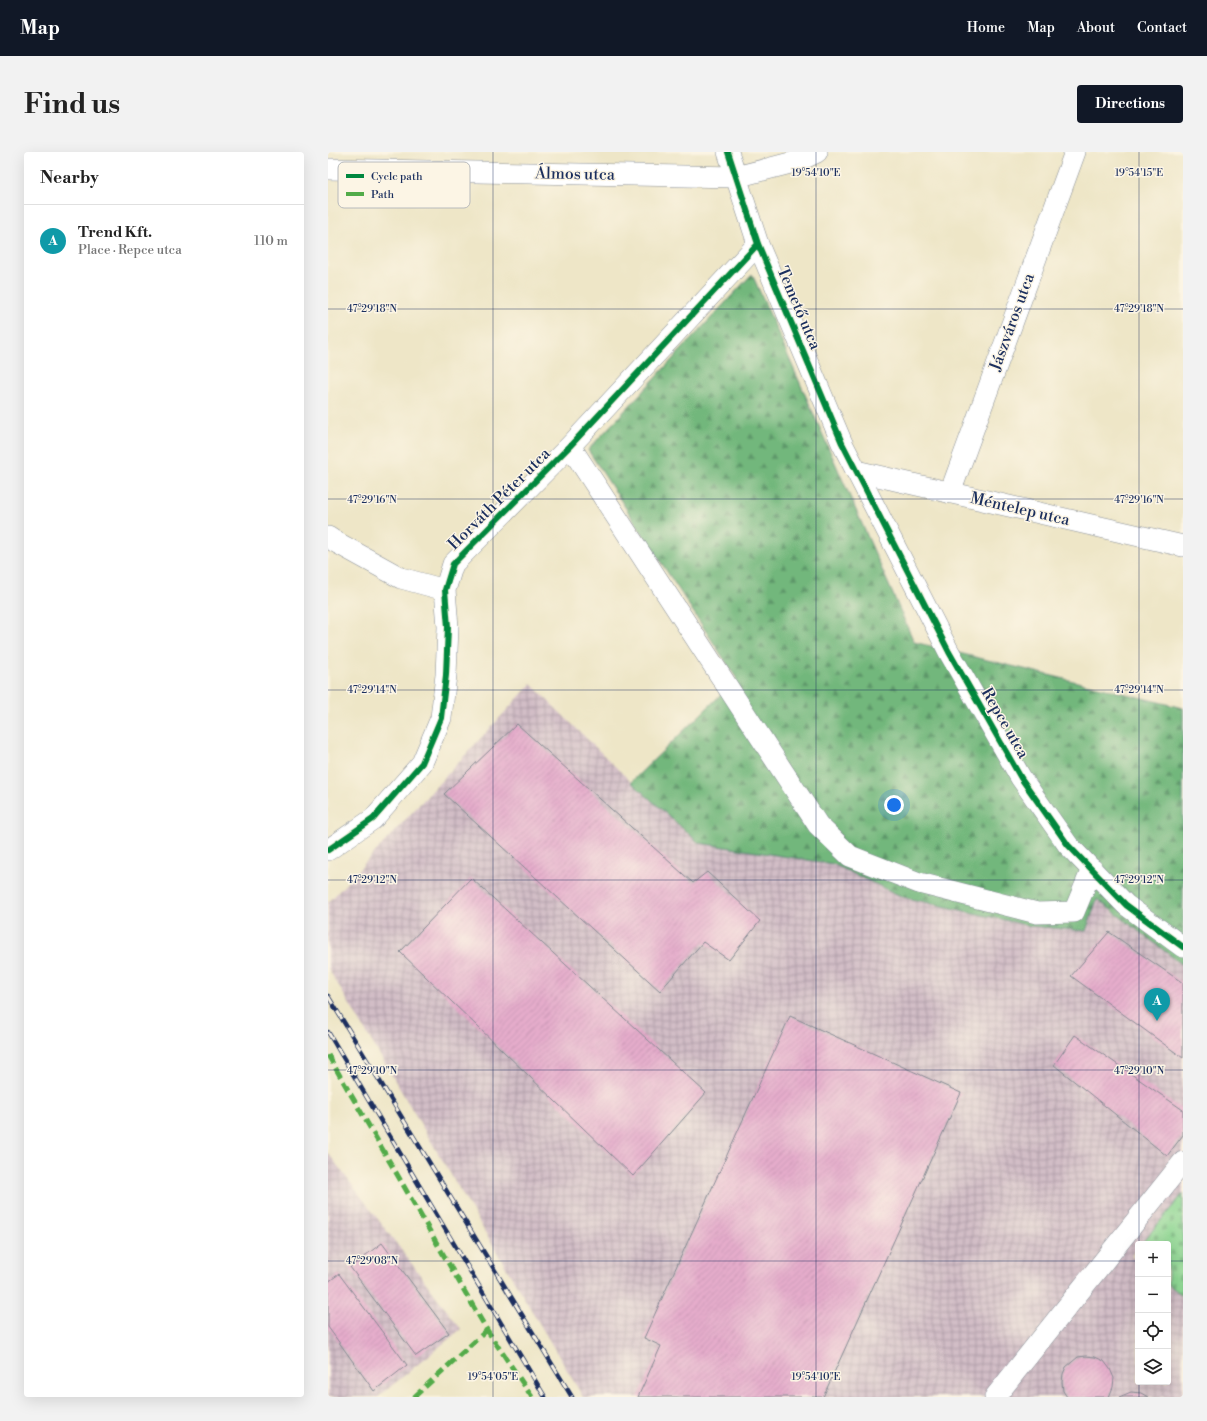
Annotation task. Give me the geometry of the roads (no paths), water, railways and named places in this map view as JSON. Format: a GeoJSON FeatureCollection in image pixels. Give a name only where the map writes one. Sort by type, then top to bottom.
{"type":"FeatureCollection","features":[{"type":"Feature","properties":{"kind":"street","name":"Temető utca"},"geometry":{"type":"LineString","coordinates":[[728,152],[758,244],[842,443],[856,471]]}},
{"type":"Feature","properties":{"kind":"street","name":"Álmos utca"},"geometry":{"type":"LineString","coordinates":[[470,172],[736,177],[798,161],[817,152]]}},
{"type":"Feature","properties":{"kind":"street","name":"Jászváros utca"},"geometry":{"type":"LineString","coordinates":[[950,493],[1074,152]]}},
{"type":"Feature","properties":{"kind":"street","name":"Álmos utca"},"geometry":{"type":"LineString","coordinates":[[328,169],[338,169]]}},
{"type":"Feature","properties":{"kind":"street","name":"Horváth Péter utca"},"geometry":{"type":"LineString","coordinates":[[328,850],[373,818],[422,763],[441,718],[446,675],[448,627],[445,590],[453,564],[570,446],[758,244]]}},
{"type":"Feature","properties":{"kind":"street"},"geometry":{"type":"LineString","coordinates":[[570,446],[818,825],[850,856],[919,883],[1037,913],[1074,912],[1092,869]]}},
{"type":"Feature","properties":{"kind":"street","name":"Méntelep utca"},"geometry":{"type":"LineString","coordinates":[[856,471],[1183,546]]}},
{"type":"Feature","properties":{"kind":"street","name":"Repce utca"},"geometry":{"type":"LineString","coordinates":[[856,471],[949,652],[1022,778],[1068,845],[1126,905],[1183,947]]}},
{"type":"Feature","properties":{"kind":"street"},"geometry":{"type":"LineString","coordinates":[[328,536],[334,541],[401,578],[445,590]]}},
{"type":"Feature","properties":{"kind":"street"},"geometry":{"type":"LineString","coordinates":[[995,1397],[1183,1162]]}},
{"type":"Feature","properties":{"kind":"railway"},"geometry":{"type":"LineString","coordinates":[[328,996],[572,1397]]}},
{"type":"Feature","properties":{"kind":"railway"},"geometry":{"type":"LineString","coordinates":[[328,1032],[545,1397]]}},
{"type":"Feature","properties":{"kind":"place","name":"Trend Kft."},"geometry":{"type":"Point","coordinates":[1157,1021]}}]}
